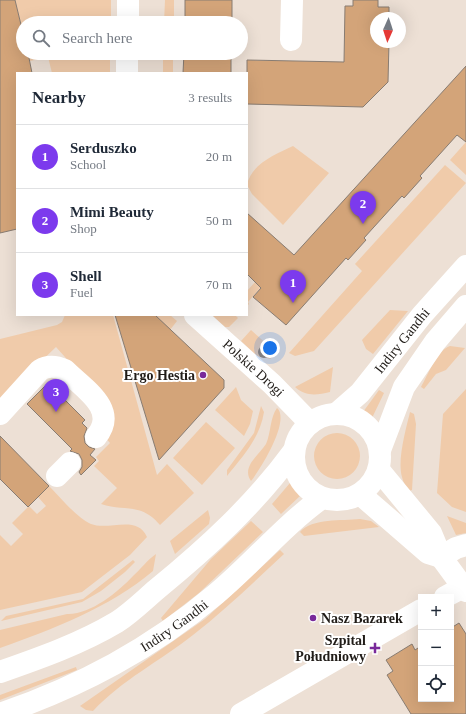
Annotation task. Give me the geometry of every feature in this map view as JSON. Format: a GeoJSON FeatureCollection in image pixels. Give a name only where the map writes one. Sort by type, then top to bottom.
{"type":"FeatureCollection","features":[{"type":"Feature","properties":{"kind":"street"},"geometry":{"type":"LineString","coordinates":[[128,0],[128,16]]}},
{"type":"Feature","properties":{"kind":"street"},"geometry":{"type":"LineString","coordinates":[[291,40],[292,0]]}},
{"type":"Feature","properties":{"kind":"street"},"geometry":{"type":"LineString","coordinates":[[127,60],[127,72]]}},
{"type":"Feature","properties":{"kind":"street","name":"Indiry Gandhi"},"geometry":{"type":"LineString","coordinates":[[336,414],[360,394],[422,315],[466,266]]}},
{"type":"Feature","properties":{"kind":"street","name":"Indiry Gandhi"},"geometry":{"type":"LineString","coordinates":[[379,460],[404,387],[435,342],[466,306]]}},
{"type":"Feature","properties":{"kind":"street","name":"Polskie Drogi"},"geometry":{"type":"LineString","coordinates":[[196,316],[267,379],[310,423]]}},
{"type":"Feature","properties":{"kind":"street"},"geometry":{"type":"LineString","coordinates":[[0,414],[40,370],[48,366],[60,368],[65,370],[103,409],[105,421],[103,427],[96,436]]}},
{"type":"Feature","properties":{"kind":"street"},"geometry":{"type":"LineString","coordinates":[[336,414],[351,416],[365,424],[375,436],[379,460],[374,479],[360,494],[341,501],[322,498],[309,491],[299,480],[294,466],[293,452],[298,435],[310,423],[322,416],[336,414]]}},
{"type":"Feature","properties":{"kind":"street"},"geometry":{"type":"LineString","coordinates":[[0,672],[63,650],[117,621],[171,577],[249,506],[275,476],[293,452]]}},
{"type":"Feature","properties":{"kind":"street"},"geometry":{"type":"LineString","coordinates":[[379,460],[431,533],[458,592]]}},
{"type":"Feature","properties":{"kind":"street"},"geometry":{"type":"LineString","coordinates":[[360,494],[428,553],[441,557],[456,548],[466,545]]}},
{"type":"Feature","properties":{"kind":"street","name":"Indiry Gandhi"},"geometry":{"type":"LineString","coordinates":[[0,714],[76,685],[130,656],[217,594],[300,514],[322,498]]}},
{"type":"Feature","properties":{"kind":"street"},"geometry":{"type":"LineString","coordinates":[[241,714],[418,612]]}},
{"type":"Feature","properties":{"kind":"shaded area"},"geometry":{"type":"Polygon","coordinates":[[[15,0],[111,0],[111,16],[19,16],[15,0]]]}},
{"type":"Feature","properties":{"kind":"shaded area"},"geometry":{"type":"Polygon","coordinates":[[[165,0],[174,0],[174,16],[164,16],[165,0]]]}},
{"type":"Feature","properties":{"kind":"shaded area"},"geometry":{"type":"Polygon","coordinates":[[[49,60],[110,60],[110,72],[52,72],[49,60]]]}},
{"type":"Feature","properties":{"kind":"shaded area"},"geometry":{"type":"Polygon","coordinates":[[[163,60],[173,60],[173,72],[163,72],[163,60]]]}},
{"type":"Feature","properties":{"kind":"shaded area"},"geometry":{"type":"Polygon","coordinates":[[[466,142],[466,175],[450,160],[466,142]]]}},
{"type":"Feature","properties":{"kind":"shaded area"},"geometry":{"type":"Polygon","coordinates":[[[293,146],[329,173],[283,225],[252,194],[248,187],[249,178],[253,171],[272,156],[293,146]]]}},
{"type":"Feature","properties":{"kind":"shaded area"},"geometry":{"type":"Polygon","coordinates":[[[445,165],[466,183],[314,351],[295,356],[289,353],[362,271],[355,264],[445,165]]]}},
{"type":"Feature","properties":{"kind":"shaded area"},"geometry":{"type":"Polygon","coordinates":[[[255,282],[261,287],[248,302],[248,290],[255,282]]]}},
{"type":"Feature","properties":{"kind":"shaded area"},"geometry":{"type":"Polygon","coordinates":[[[390,310],[408,311],[373,354],[366,349],[362,340],[390,310]]]}},
{"type":"Feature","properties":{"kind":"shaded area"},"geometry":{"type":"Polygon","coordinates":[[[65,316],[113,316],[157,475],[167,464],[194,493],[160,525],[146,513],[139,510],[101,504],[117,488],[94,466],[99,461],[96,457],[110,443],[104,436],[105,402],[56,347],[0,401],[0,339],[57,325],[62,322],[65,316]]]}},
{"type":"Feature","properties":{"kind":"shaded area"},"geometry":{"type":"Polygon","coordinates":[[[156,316],[171,316],[177,321],[170,330],[156,316]]]}},
{"type":"Feature","properties":{"kind":"shaded area"},"geometry":{"type":"Polygon","coordinates":[[[213,316],[236,316],[238,318],[229,327],[225,327],[213,316]]]}},
{"type":"Feature","properties":{"kind":"shaded area"},"geometry":{"type":"Polygon","coordinates":[[[251,330],[277,353],[270,359],[257,356],[241,341],[251,330]]]}},
{"type":"Feature","properties":{"kind":"shaded area"},"geometry":{"type":"Polygon","coordinates":[[[450,346],[465,348],[446,370],[436,374],[424,389],[421,387],[433,364],[441,352],[450,346]]]}},
{"type":"Feature","properties":{"kind":"shaded area"},"geometry":{"type":"Polygon","coordinates":[[[333,367],[330,392],[307,394],[295,387],[333,367]]]}},
{"type":"Feature","properties":{"kind":"shaded area"},"geometry":{"type":"Polygon","coordinates":[[[236,387],[241,400],[253,411],[250,424],[244,436],[215,410],[236,387]]]}},
{"type":"Feature","properties":{"kind":"shaded area"},"geometry":{"type":"Polygon","coordinates":[[[466,389],[466,512],[452,507],[437,493],[443,414],[466,389]]]}},
{"type":"Feature","properties":{"kind":"shaded area"},"geometry":{"type":"Polygon","coordinates":[[[379,390],[384,393],[372,418],[363,412],[379,390]]]}},
{"type":"Feature","properties":{"kind":"shaded area"},"geometry":{"type":"Polygon","coordinates":[[[261,406],[264,412],[259,430],[250,446],[227,476],[227,470],[254,433],[261,406]]]}},
{"type":"Feature","properties":{"kind":"shaded area"},"geometry":{"type":"Polygon","coordinates":[[[277,408],[280,414],[280,423],[273,445],[261,467],[251,481],[248,476],[248,471],[252,461],[266,444],[273,416],[277,408]]]}},
{"type":"Feature","properties":{"kind":"shaded area"},"geometry":{"type":"Polygon","coordinates":[[[410,412],[414,414],[416,424],[412,490],[409,491],[402,479],[401,453],[410,412]]]}},
{"type":"Feature","properties":{"kind":"shaded area"},"geometry":{"type":"Polygon","coordinates":[[[206,422],[235,448],[202,485],[173,458],[206,422]]]}},
{"type":"Feature","properties":{"kind":"shaded area"},"geometry":{"type":"Polygon","coordinates":[[[342,433],[354,439],[359,447],[359,465],[354,473],[346,478],[332,479],[320,473],[315,465],[314,451],[320,439],[328,434],[342,433]]]}},
{"type":"Feature","properties":{"kind":"shaded area"},"geometry":{"type":"Polygon","coordinates":[[[290,483],[300,496],[281,514],[272,504],[290,483]]]}},
{"type":"Feature","properties":{"kind":"shaded area"},"geometry":{"type":"Polygon","coordinates":[[[49,486],[74,512],[91,524],[98,526],[122,524],[137,526],[147,537],[130,555],[82,592],[0,610],[0,535],[11,546],[23,534],[12,523],[29,506],[37,514],[46,506],[38,497],[49,486]]]}},
{"type":"Feature","properties":{"kind":"shaded area"},"geometry":{"type":"Polygon","coordinates":[[[208,510],[210,518],[209,524],[175,554],[170,541],[208,510]]]}},
{"type":"Feature","properties":{"kind":"shaded area"},"geometry":{"type":"Polygon","coordinates":[[[447,516],[466,523],[466,533],[456,535],[447,516]]]}},
{"type":"Feature","properties":{"kind":"shaded area"},"geometry":{"type":"Polygon","coordinates":[[[360,519],[371,521],[379,527],[304,536],[300,532],[312,524],[320,522],[360,519]]]}},
{"type":"Feature","properties":{"kind":"shaded area"},"geometry":{"type":"Polygon","coordinates":[[[251,521],[263,532],[199,593],[163,621],[161,618],[211,559],[251,521]]]}},
{"type":"Feature","properties":{"kind":"shaded area"},"geometry":{"type":"Polygon","coordinates":[[[280,550],[284,554],[228,606],[193,635],[129,680],[93,711],[86,710],[80,706],[205,619],[280,550]]]}},
{"type":"Feature","properties":{"kind":"shaded area"},"geometry":{"type":"Polygon","coordinates":[[[156,554],[153,571],[118,596],[99,607],[60,625],[0,648],[0,630],[85,611],[94,607],[120,589],[156,554]]]}},
{"type":"Feature","properties":{"kind":"shaded area"},"geometry":{"type":"Polygon","coordinates":[[[133,560],[135,562],[125,572],[101,591],[82,602],[1,621],[6,616],[83,599],[133,560]]]}},
{"type":"Feature","properties":{"kind":"shaded area"},"geometry":{"type":"Polygon","coordinates":[[[76,667],[77,670],[0,700],[0,695],[76,667]]]}},
{"type":"Feature","properties":{"kind":"building"},"geometry":{"type":"Polygon","coordinates":[[[0,0],[15,0],[19,16],[16,16],[16,60],[29,60],[32,72],[16,72],[16,229],[0,233],[0,0]]]}},
{"type":"Feature","properties":{"kind":"building"},"geometry":{"type":"Polygon","coordinates":[[[185,0],[232,0],[232,16],[185,16],[185,0]]]}},
{"type":"Feature","properties":{"kind":"building"},"geometry":{"type":"Polygon","coordinates":[[[353,0],[378,0],[378,7],[389,7],[389,12],[370,12],[370,48],[389,48],[388,82],[363,107],[248,104],[247,60],[344,62],[345,6],[353,6],[353,0]]]}},
{"type":"Feature","properties":{"kind":"building"},"geometry":{"type":"Polygon","coordinates":[[[184,60],[231,60],[231,72],[183,72],[184,60]]]}},
{"type":"Feature","properties":{"kind":"building"},"geometry":{"type":"Polygon","coordinates":[[[466,66],[466,142],[457,135],[420,176],[422,178],[404,198],[402,196],[364,238],[366,240],[348,260],[346,258],[286,325],[253,297],[261,288],[248,275],[248,214],[294,255],[466,66]]]}},
{"type":"Feature","properties":{"kind":"building"},"geometry":{"type":"Polygon","coordinates":[[[115,316],[156,316],[224,380],[224,388],[159,460],[115,316]]]}},
{"type":"Feature","properties":{"kind":"building"},"geometry":{"type":"Polygon","coordinates":[[[48,383],[85,420],[82,423],[87,428],[84,436],[85,443],[89,447],[95,449],[90,455],[96,460],[81,475],[79,472],[82,467],[82,460],[79,454],[70,451],[72,449],[27,404],[48,383]]]}},
{"type":"Feature","properties":{"kind":"building"},"geometry":{"type":"Polygon","coordinates":[[[0,436],[49,486],[28,507],[0,479],[0,436]]]}},
{"type":"Feature","properties":{"kind":"building"},"geometry":{"type":"Polygon","coordinates":[[[459,623],[466,634],[466,714],[411,714],[387,675],[393,671],[386,660],[412,644],[415,650],[418,648],[418,702],[454,702],[454,626],[459,623]]]}},
{"type":"Feature","properties":{"kind":"place","name":"Mimi Beauty"},"geometry":{"type":"Point","coordinates":[363,224]}},
{"type":"Feature","properties":{"kind":"place","name":"Serduszko"},"geometry":{"type":"Point","coordinates":[293,303]}},
{"type":"Feature","properties":{"kind":"place","name":"Ergo Hestia"},"geometry":{"type":"Point","coordinates":[203,375]}},
{"type":"Feature","properties":{"kind":"place","name":"Shell"},"geometry":{"type":"Point","coordinates":[56,412]}},
{"type":"Feature","properties":{"kind":"place","name":"Nasz Bazarek"},"geometry":{"type":"Point","coordinates":[313,618]}},
{"type":"Feature","properties":{"kind":"place","name":"Szpital Południowy"},"geometry":{"type":"Point","coordinates":[375,648]}}]}
